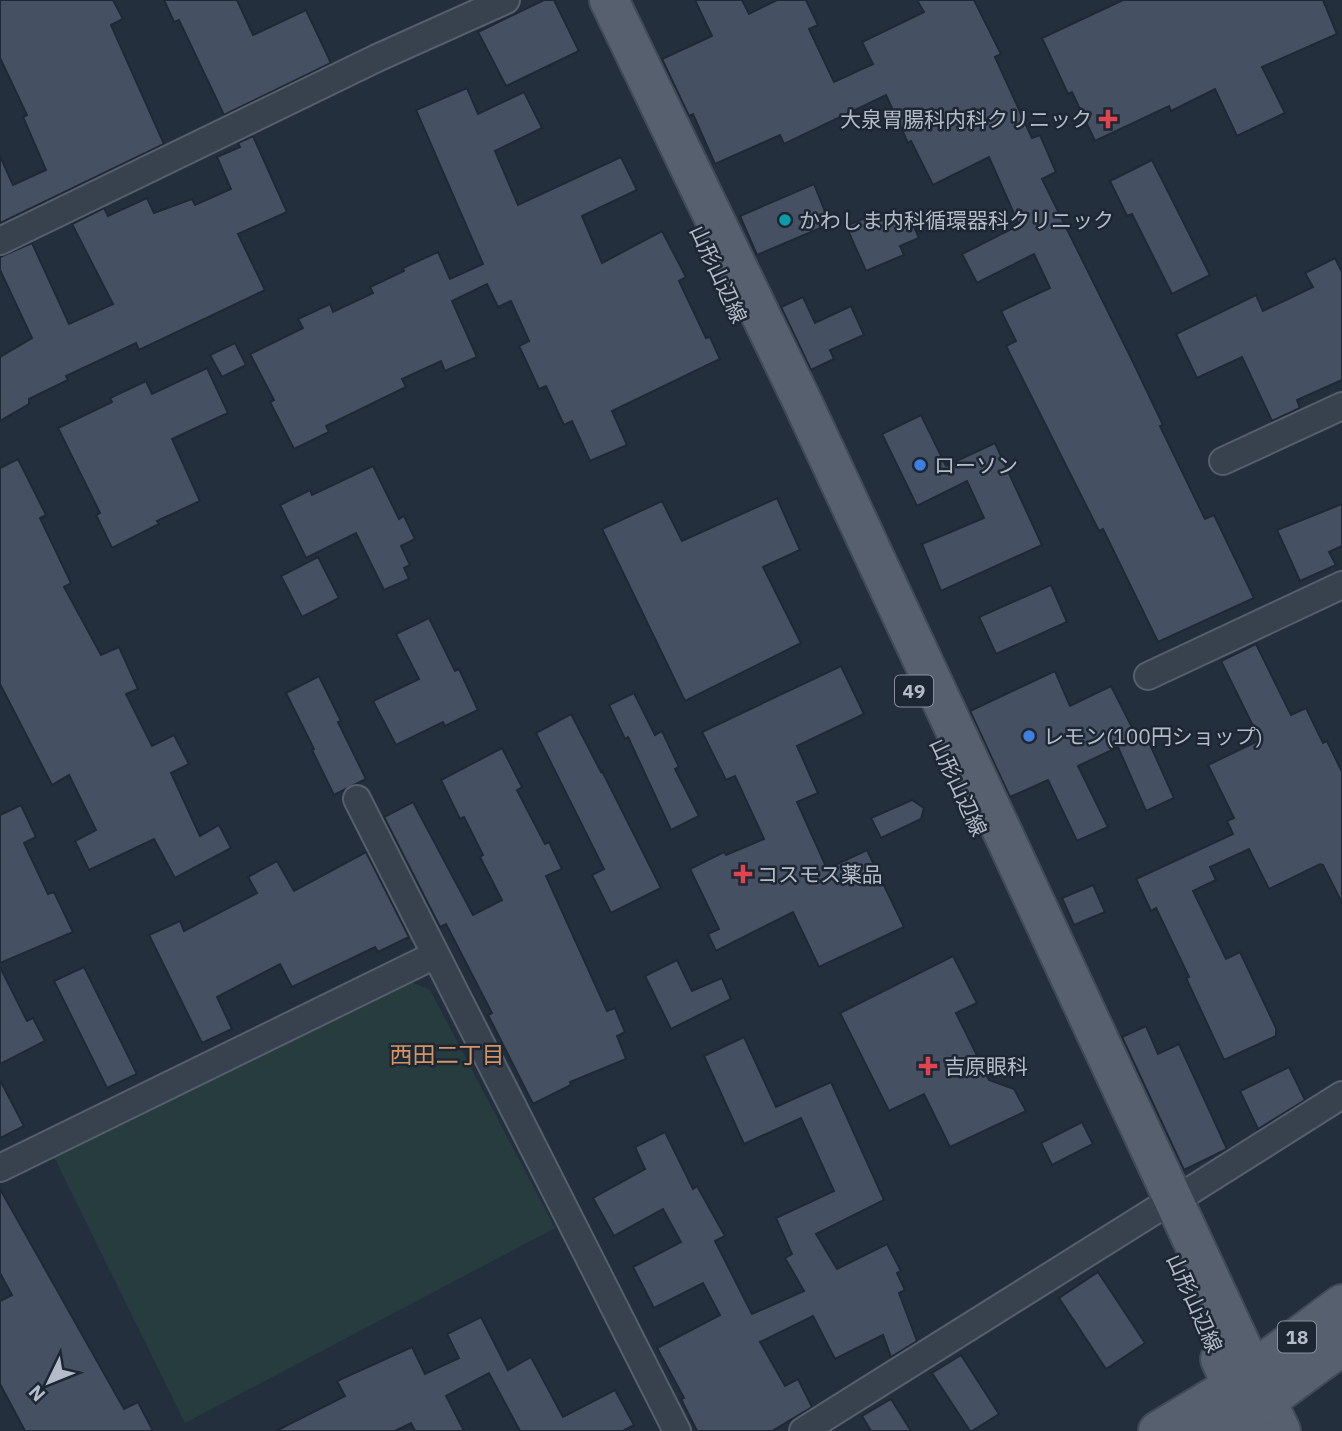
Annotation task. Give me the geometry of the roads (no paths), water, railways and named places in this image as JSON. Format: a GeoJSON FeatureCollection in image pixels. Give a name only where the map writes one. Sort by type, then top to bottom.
{"type":"FeatureCollection","features":[{"type":"Feature","properties":{"kind":"main road","name":"山形山辺線"},"geometry":{"type":"LineString","coordinates":[[588,0],[1164,1206]]}},
{"type":"Feature","properties":{"kind":"main road","name":"山形山辺線"},"geometry":{"type":"LineString","coordinates":[[609,0],[802,401],[1164,1206],[1248,1409]]}},
{"type":"Feature","properties":{"kind":"main road","name":"18"},"geometry":{"type":"LineString","coordinates":[[1248,1409],[1342,1304]]}},
{"type":"Feature","properties":{"kind":"main road","name":"18"},"geometry":{"type":"LineString","coordinates":[[1248,1409],[1342,1346]]}},
{"type":"Feature","properties":{"kind":"main road"},"geometry":{"type":"LineString","coordinates":[[1158,1431],[1248,1409]]}},
{"type":"Feature","properties":{"kind":"street"},"geometry":{"type":"LineString","coordinates":[[0,241],[377,58],[506,0]]}},
{"type":"Feature","properties":{"kind":"street"},"geometry":{"type":"LineString","coordinates":[[1223,461],[1342,407]]}},
{"type":"Feature","properties":{"kind":"street"},"geometry":{"type":"LineString","coordinates":[[1148,676],[1342,585]]}},
{"type":"Feature","properties":{"kind":"street"},"geometry":{"type":"LineString","coordinates":[[357,799],[677,1431]]}},
{"type":"Feature","properties":{"kind":"street"},"geometry":{"type":"LineString","coordinates":[[0,1168],[435,954]]}},
{"type":"Feature","properties":{"kind":"street"},"geometry":{"type":"LineString","coordinates":[[803,1431],[1342,1095]]}},
{"type":"Feature","properties":{"kind":"place","name":"大泉胃腸科内科クリニック"},"geometry":{"type":"Point","coordinates":[1108,119]}},
{"type":"Feature","properties":{"kind":"place","name":"かわしま内科循環器科クリニック"},"geometry":{"type":"Point","coordinates":[785,220]}},
{"type":"Feature","properties":{"kind":"place","name":"ローソン"},"geometry":{"type":"Point","coordinates":[920,465]}},
{"type":"Feature","properties":{"kind":"place","name":"レモン(100円ショップ)"},"geometry":{"type":"Point","coordinates":[1029,736]}},
{"type":"Feature","properties":{"kind":"place","name":"コスモス薬品"},"geometry":{"type":"Point","coordinates":[743,874]}},
{"type":"Feature","properties":{"kind":"place","name":"吉原眼科"},"geometry":{"type":"Point","coordinates":[928,1066]}},
{"type":"Feature","properties":{"kind":"district","name":"西田二丁目"},"geometry":{"type":"Point","coordinates":[447,1054]}}]}
